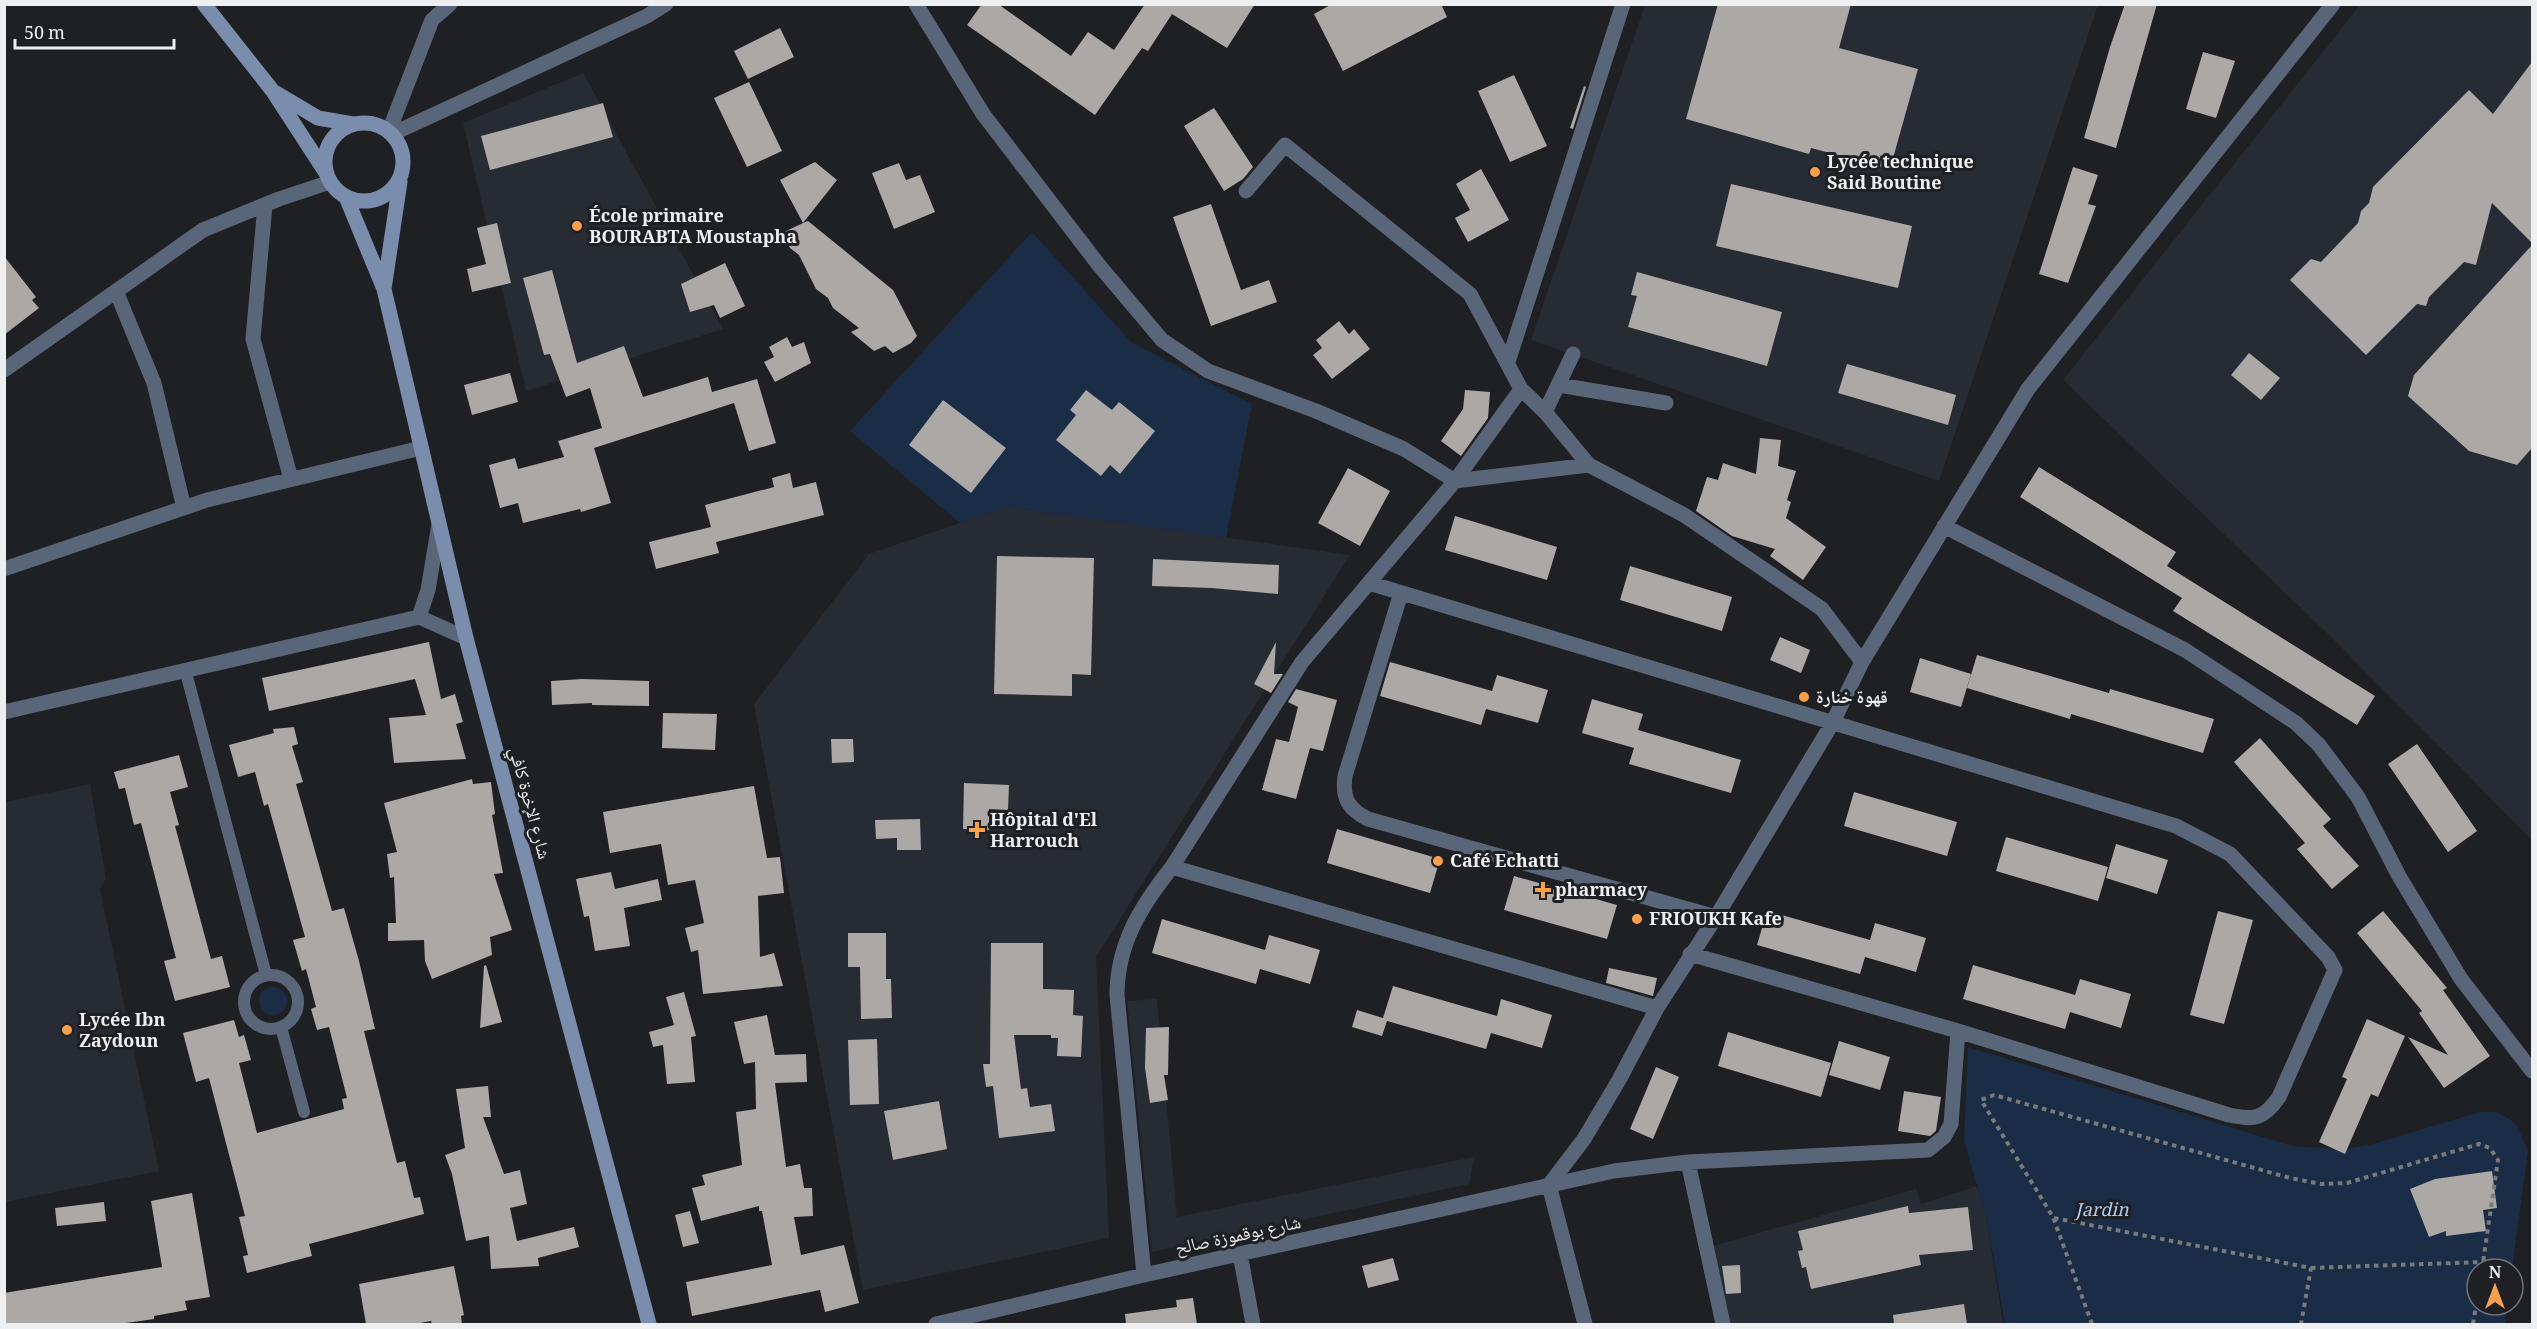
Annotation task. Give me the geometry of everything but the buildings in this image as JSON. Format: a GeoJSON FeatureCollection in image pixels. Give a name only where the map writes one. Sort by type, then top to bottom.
{"type":"FeatureCollection","features":[{"type":"Feature","properties":{"kind":"main road"},"geometry":{"type":"LineString","coordinates":[[204,4],[272,90],[328,178],[345,197],[384,289]]}},
{"type":"Feature","properties":{"kind":"main road"},"geometry":{"type":"LineString","coordinates":[[272,90],[318,118],[353,124],[378,125],[391,132],[400,144],[404,156],[404,168],[400,180],[384,289]]}},
{"type":"Feature","properties":{"kind":"main road"},"geometry":{"type":"LineString","coordinates":[[328,178],[324,161],[333,138],[353,124]]}},
{"type":"Feature","properties":{"kind":"main road"},"geometry":{"type":"LineString","coordinates":[[345,197],[357,201],[382,198],[400,180]]}},
{"type":"Feature","properties":{"kind":"main road","name":"شارع الإخوة كافي"},"geometry":{"type":"LineString","coordinates":[[384,289],[465,632],[650,1324]]}},
{"type":"Feature","properties":{"kind":"street"},"geometry":{"type":"LineString","coordinates":[[391,132],[436,4]]}},
{"type":"Feature","properties":{"kind":"street"},"geometry":{"type":"LineString","coordinates":[[432,20],[450,4]]}},
{"type":"Feature","properties":{"kind":"street"},"geometry":{"type":"LineString","coordinates":[[391,132],[647,16],[666,4]]}},
{"type":"Feature","properties":{"kind":"street"},"geometry":{"type":"LineString","coordinates":[[916,4],[983,114],[1098,264],[1162,340],[1208,371],[1316,411],[1404,449],[1455,481],[1589,465]]}},
{"type":"Feature","properties":{"kind":"street"},"geometry":{"type":"LineString","coordinates":[[1508,362],[1623,4]]}},
{"type":"Feature","properties":{"kind":"street"},"geometry":{"type":"LineString","coordinates":[[1586,1324],[1549,1185],[1584,1139],[1619,1080],[1657,1008],[1716,917],[1833,722],[1862,662],[2028,388],[2333,4]]}},
{"type":"Feature","properties":{"kind":"street"},"geometry":{"type":"LineString","coordinates":[[1246,191],[1285,145],[1470,294],[1521,389],[1545,412],[1589,465],[1684,514],[1822,609],[1862,662]]}},
{"type":"Feature","properties":{"kind":"street"},"geometry":{"type":"LineString","coordinates":[[4,370],[203,230],[328,178]]}},
{"type":"Feature","properties":{"kind":"street"},"geometry":{"type":"LineString","coordinates":[[265,205],[253,339],[291,479]]}},
{"type":"Feature","properties":{"kind":"street"},"geometry":{"type":"LineString","coordinates":[[116,291],[154,383],[184,508]]}},
{"type":"Feature","properties":{"kind":"street"},"geometry":{"type":"LineString","coordinates":[[1545,412],[1573,354]]}},
{"type":"Feature","properties":{"kind":"street"},"geometry":{"type":"LineString","coordinates":[[1559,385],[1666,403]]}},
{"type":"Feature","properties":{"kind":"street"},"geometry":{"type":"LineString","coordinates":[[1144,1275],[1117,995],[1117,975],[1123,947],[1149,896],[1172,867],[1302,662],[1455,481],[1521,389]]}},
{"type":"Feature","properties":{"kind":"street"},"geometry":{"type":"LineString","coordinates":[[4,568],[184,508],[291,479],[421,448]]}},
{"type":"Feature","properties":{"kind":"street"},"geometry":{"type":"LineString","coordinates":[[418,617],[428,590],[439,524]]}},
{"type":"Feature","properties":{"kind":"street"},"geometry":{"type":"LineString","coordinates":[[1944,526],[2185,650],[2296,723],[2319,745],[2358,797],[2399,876],[2461,979],[2532,1071]]}},
{"type":"Feature","properties":{"kind":"street"},"geometry":{"type":"LineString","coordinates":[[1369,583],[2176,826],[2230,854],[2328,957],[2335,970],[2279,1097],[2271,1109],[2258,1118],[2229,1115],[1958,1031],[1690,954]]}},
{"type":"Feature","properties":{"kind":"street"},"geometry":{"type":"LineString","coordinates":[[1401,592],[1345,776],[1343,788],[1346,803],[1355,813],[1368,819],[1716,917]]}},
{"type":"Feature","properties":{"kind":"street"},"geometry":{"type":"LineString","coordinates":[[4,712],[418,617],[465,632]]}},
{"type":"Feature","properties":{"kind":"street"},"geometry":{"type":"LineString","coordinates":[[1172,867],[1657,1008]]}},
{"type":"Feature","properties":{"kind":"street","name":"شارع بوقموزة صالح"},"geometry":{"type":"LineString","coordinates":[[936,1324],[1144,1275],[1614,1171],[1688,1162],[1928,1150],[1944,1137],[1951,1124],[1958,1031]]}},
{"type":"Feature","properties":{"kind":"street"},"geometry":{"type":"LineString","coordinates":[[2508,1039],[2532,1053]]}},
{"type":"Feature","properties":{"kind":"street"},"geometry":{"type":"LineString","coordinates":[[1688,1162],[1723,1324]]}},
{"type":"Feature","properties":{"kind":"street"},"geometry":{"type":"LineString","coordinates":[[1240,1254],[1253,1324]]}},
{"type":"Feature","properties":{"kind":"lane"},"geometry":{"type":"LineString","coordinates":[[185,669],[266,975]]}},
{"type":"Feature","properties":{"kind":"lane"},"geometry":{"type":"LineString","coordinates":[[266,975],[284,978],[291,983],[298,999],[295,1016],[281,1027],[265,1028],[251,1020],[247,1013],[245,997],[247,990],[258,978],[266,975]]}},
{"type":"Feature","properties":{"kind":"lane"},"geometry":{"type":"LineString","coordinates":[[281,1027],[304,1112]]}},
{"type":"Feature","properties":{"kind":"path"},"geometry":{"type":"LineString","coordinates":[[2092,1324],[2053,1217],[1981,1100],[1994,1095],[2290,1178],[2320,1184],[2347,1183],[2479,1144],[2490,1148],[2498,1160],[2484,1257]]}},
{"type":"Feature","properties":{"kind":"path"},"geometry":{"type":"LineString","coordinates":[[2053,1217],[2311,1268],[2465,1263]]}},
{"type":"Feature","properties":{"kind":"path"},"geometry":{"type":"LineString","coordinates":[[2301,1324],[2311,1268]]}},
{"type":"Feature","properties":{"kind":"shaded area","name":"Lycée technique Said Boutine"},"geometry":{"type":"Polygon","coordinates":[[[1645,5],[2098,5],[1939,481],[1531,340],[1645,5]]]}},
{"type":"Feature","properties":{"kind":"shaded area"},"geometry":{"type":"Polygon","coordinates":[[[2360,5],[2532,5],[2532,840],[2328,634],[2063,380],[2360,5]]]}},
{"type":"Feature","properties":{"kind":"shaded area","name":"École primaire BOURABTA Moustapha"},"geometry":{"type":"Polygon","coordinates":[[[583,73],[723,329],[526,391],[463,123],[583,73]]]}},
{"type":"Feature","properties":{"kind":"shaded area","name":"Hôpital d'El Harrouch"},"geometry":{"type":"Polygon","coordinates":[[[1007,507],[1350,555],[1096,957],[1109,1238],[863,1290],[754,704],[869,554],[1007,507]]]}},
{"type":"Feature","properties":{"kind":"shaded area","name":"Lycée Ibn Zaydoun"},"geometry":{"type":"Polygon","coordinates":[[[90,784],[106,879],[100,889],[159,1171],[5,1202],[5,802],[90,784]]]}},
{"type":"Feature","properties":{"kind":"shaded area"},"geometry":{"type":"Polygon","coordinates":[[[1157,999],[1177,1217],[1474,1157],[1469,1184],[1152,1252],[1127,1001],[1157,999]]]}},
{"type":"Feature","properties":{"kind":"shaded area"},"geometry":{"type":"Polygon","coordinates":[[[1977,1186],[1986,1215],[2003,1324],[1726,1324],[1709,1247],[1916,1189],[1921,1204],[1977,1186]]]}},
{"type":"Feature","properties":{"kind":"green space"},"geometry":{"type":"Polygon","coordinates":[[[1032,232],[1132,343],[1252,404],[1226,538],[1007,507],[960,523],[850,431],[1032,232]]]}},
{"type":"Feature","properties":{"kind":"green space"},"geometry":{"type":"Polygon","coordinates":[[[273,987],[283,991],[287,1001],[283,1011],[273,1015],[263,1011],[259,1001],[263,991],[273,987]]]}},
{"type":"Feature","properties":{"kind":"green space","name":"Jardin"},"geometry":{"type":"Polygon","coordinates":[[[1968,1047],[2292,1146],[2346,1149],[2373,1144],[2480,1112],[2496,1112],[2518,1127],[2528,1151],[2514,1257],[2465,1257],[2465,1317],[2506,1317],[2505,1324],[2005,1324],[1986,1215],[1964,1141],[1968,1047]]]}},
{"type":"Feature","properties":{"kind":"place","name":"Lycée technique Said Boutine"},"geometry":{"type":"Point","coordinates":[1815,172]}},
{"type":"Feature","properties":{"kind":"place","name":"École primaire BOURABTA Moustapha"},"geometry":{"type":"Point","coordinates":[577,226]}},
{"type":"Feature","properties":{"kind":"place","name":"قهوة خنارة"},"geometry":{"type":"Point","coordinates":[1804,697]}},
{"type":"Feature","properties":{"kind":"place","name":"Hôpital d'El Harrouch"},"geometry":{"type":"Point","coordinates":[977,830]}},
{"type":"Feature","properties":{"kind":"place","name":"Café Echatti"},"geometry":{"type":"Point","coordinates":[1438,861]}},
{"type":"Feature","properties":{"kind":"place","name":"pharmacy"},"geometry":{"type":"Point","coordinates":[1543,890]}},
{"type":"Feature","properties":{"kind":"place","name":"FRIOUKH Kafe"},"geometry":{"type":"Point","coordinates":[1637,919]}},
{"type":"Feature","properties":{"kind":"place","name":"Lycée Ibn Zaydoun"},"geometry":{"type":"Point","coordinates":[67,1030]}}]}
